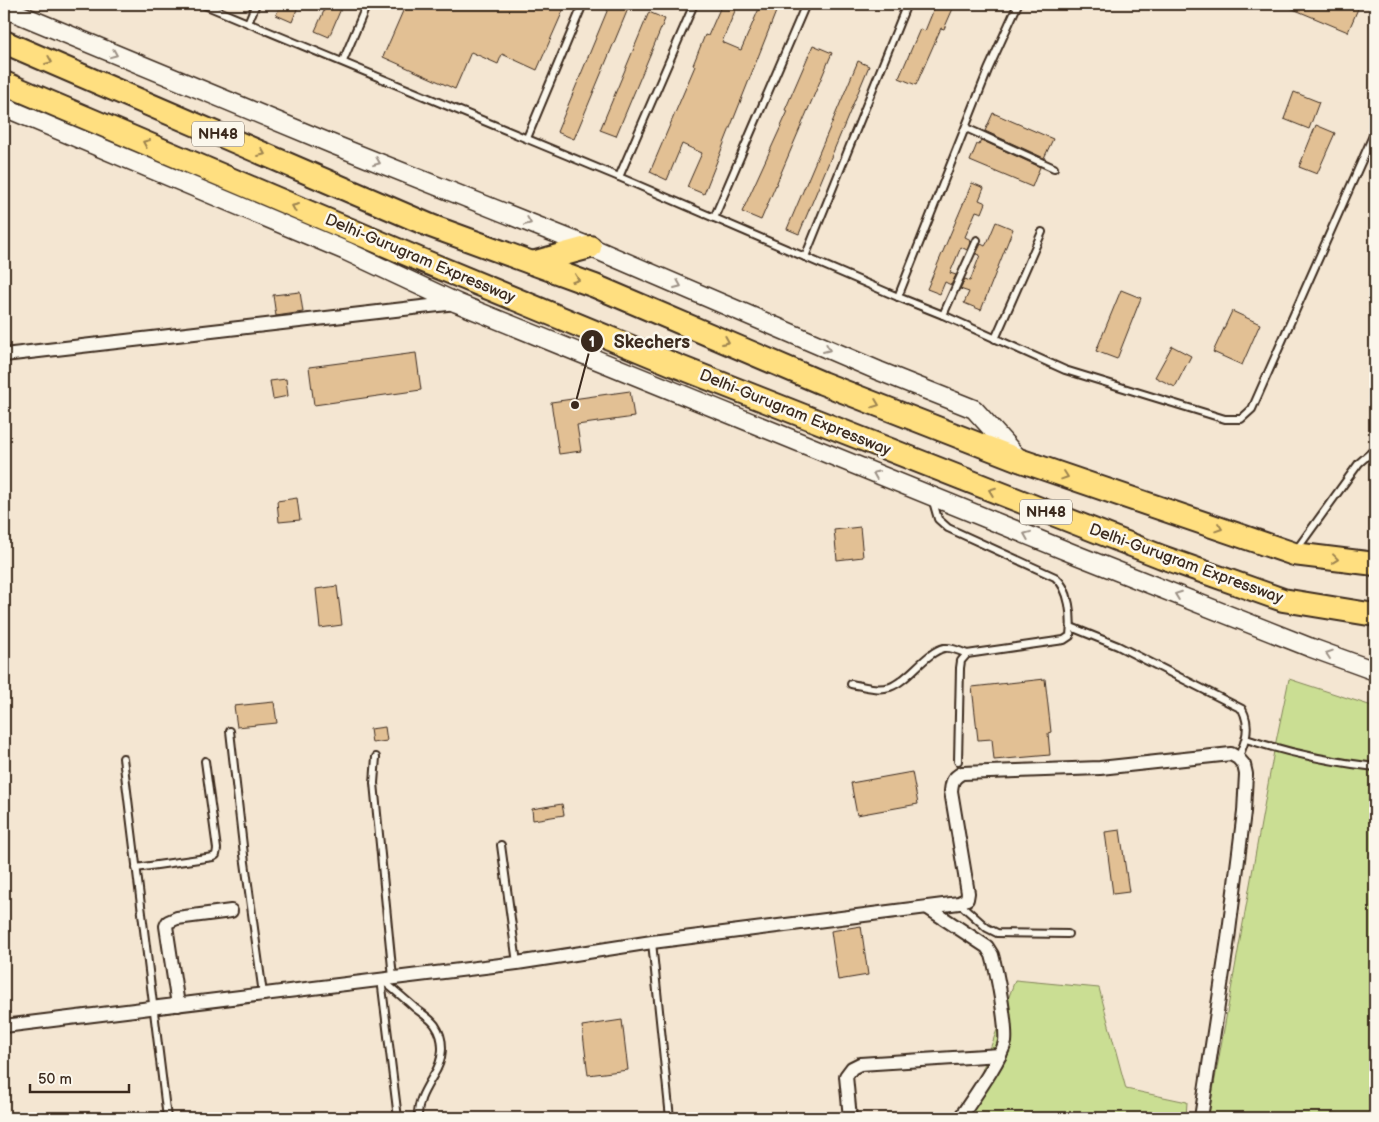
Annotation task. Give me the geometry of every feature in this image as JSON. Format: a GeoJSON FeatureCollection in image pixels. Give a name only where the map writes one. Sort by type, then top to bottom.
{"type":"FeatureCollection","features":[{"type":"Feature","properties":{"kind":"highway","name":"NH48"},"geometry":{"type":"LineString","coordinates":[[4,42],[432,226],[595,286],[822,383],[1019,460],[1294,554],[1375,564]]}},
{"type":"Feature","properties":{"kind":"highway","name":"Delhi-Gurugram Expressway"},"geometry":{"type":"LineString","coordinates":[[4,82],[421,260],[677,366],[1162,557],[1283,600],[1375,615]]}},
{"type":"Feature","properties":{"kind":"highway"},"geometry":{"type":"LineString","coordinates":[[532,263],[590,247]]}},
{"type":"Feature","properties":{"kind":"main road"},"geometry":{"type":"LineString","coordinates":[[4,8],[332,144],[590,247],[879,371],[974,409],[1019,460]]}},
{"type":"Feature","properties":{"kind":"main road"},"geometry":{"type":"LineString","coordinates":[[4,107],[346,251],[457,303],[932,497],[1309,647],[1375,670]]}},
{"type":"Feature","properties":{"kind":"street"},"geometry":{"type":"LineString","coordinates":[[4,355],[422,305],[457,303]]}},
{"type":"Feature","properties":{"kind":"street"},"geometry":{"type":"LineString","coordinates":[[4,1026],[517,963],[652,942],[959,903],[967,899],[968,893],[951,791],[954,778],[962,774],[1100,768],[1231,754],[1244,765],[1246,774],[1244,812],[1228,940],[1201,1118]]}},
{"type":"Feature","properties":{"kind":"street"},"geometry":{"type":"LineString","coordinates":[[928,908],[987,947],[992,955],[1005,1030],[1004,1043],[1000,1055],[960,1118]]}},
{"type":"Feature","properties":{"kind":"street"},"geometry":{"type":"LineString","coordinates":[[178,1005],[166,926],[168,922],[177,918],[231,911]]}},
{"type":"Feature","properties":{"kind":"street"},"geometry":{"type":"LineString","coordinates":[[850,1118],[846,1076],[852,1068],[860,1064],[1000,1055]]}},
{"type":"Feature","properties":{"kind":"lane"},"geometry":{"type":"LineString","coordinates":[[202,4],[527,138],[943,315],[1066,370],[1225,419],[1241,419],[1252,409],[1375,131]]}},
{"type":"Feature","properties":{"kind":"lane"},"geometry":{"type":"LineString","coordinates":[[248,23],[256,4]]}},
{"type":"Feature","properties":{"kind":"lane"},"geometry":{"type":"LineString","coordinates":[[343,62],[367,4]]}},
{"type":"Feature","properties":{"kind":"lane"},"geometry":{"type":"LineString","coordinates":[[527,138],[583,4]]}},
{"type":"Feature","properties":{"kind":"lane"},"geometry":{"type":"LineString","coordinates":[[619,177],[694,4]]}},
{"type":"Feature","properties":{"kind":"lane"},"geometry":{"type":"LineString","coordinates":[[714,218],[806,4]]}},
{"type":"Feature","properties":{"kind":"lane"},"geometry":{"type":"LineString","coordinates":[[805,257],[907,4]]}},
{"type":"Feature","properties":{"kind":"lane"},"geometry":{"type":"LineString","coordinates":[[898,297],[988,70],[1018,4]]}},
{"type":"Feature","properties":{"kind":"lane"},"geometry":{"type":"LineString","coordinates":[[966,128],[1054,168]]}},
{"type":"Feature","properties":{"kind":"lane"},"geometry":{"type":"LineString","coordinates":[[995,338],[1042,232]]}},
{"type":"Feature","properties":{"kind":"lane"},"geometry":{"type":"LineString","coordinates":[[943,315],[977,240]]}},
{"type":"Feature","properties":{"kind":"lane"},"geometry":{"type":"LineString","coordinates":[[1294,554],[1359,463],[1375,449]]}},
{"type":"Feature","properties":{"kind":"lane"},"geometry":{"type":"LineString","coordinates":[[851,684],[879,689],[891,687],[943,648],[952,648],[967,654],[1064,640],[1070,636],[1071,627],[1067,599],[1062,582],[1055,577],[948,528],[938,519],[932,497]]}},
{"type":"Feature","properties":{"kind":"lane"},"geometry":{"type":"LineString","coordinates":[[1071,627],[1118,646],[1242,709],[1247,724],[1246,739],[1238,758]]}},
{"type":"Feature","properties":{"kind":"lane"},"geometry":{"type":"LineString","coordinates":[[958,761],[960,668],[961,661],[967,654]]}},
{"type":"Feature","properties":{"kind":"lane"},"geometry":{"type":"LineString","coordinates":[[230,731],[263,994]]}},
{"type":"Feature","properties":{"kind":"lane"},"geometry":{"type":"LineString","coordinates":[[1246,739],[1318,759],[1375,767]]}},
{"type":"Feature","properties":{"kind":"lane"},"geometry":{"type":"LineString","coordinates":[[376,757],[374,783],[398,1118]]}},
{"type":"Feature","properties":{"kind":"lane"},"geometry":{"type":"LineString","coordinates":[[123,758],[167,1118]]}},
{"type":"Feature","properties":{"kind":"lane"},"geometry":{"type":"LineString","coordinates":[[136,868],[216,855],[217,849],[205,761]]}},
{"type":"Feature","properties":{"kind":"lane"},"geometry":{"type":"LineString","coordinates":[[501,844],[517,963]]}},
{"type":"Feature","properties":{"kind":"lane"},"geometry":{"type":"LineString","coordinates":[[959,903],[987,928],[996,933],[1068,934]]}},
{"type":"Feature","properties":{"kind":"lane"},"geometry":{"type":"LineString","coordinates":[[652,942],[670,1118]]}},
{"type":"Feature","properties":{"kind":"lane"},"geometry":{"type":"LineString","coordinates":[[387,979],[435,1024],[441,1036],[441,1059],[437,1070],[422,1094],[417,1109],[418,1118]]}},
{"type":"Feature","properties":{"kind":"green space"},"geometry":{"type":"Polygon","coordinates":[[[1289,679],[1375,707],[1375,1118],[1208,1118],[1274,751],[1289,679]]]}},
{"type":"Feature","properties":{"kind":"green space"},"geometry":{"type":"Polygon","coordinates":[[[1015,980],[1099,988],[1126,1089],[1187,1102],[1186,1118],[965,1118],[1015,980]]]}},
{"type":"Feature","properties":{"kind":"building"},"geometry":{"type":"Polygon","coordinates":[[[281,4],[299,4],[292,22],[276,15],[281,4]]]}},
{"type":"Feature","properties":{"kind":"building"},"geometry":{"type":"Polygon","coordinates":[[[327,4],[343,4],[329,37],[315,31],[327,4]]]}},
{"type":"Feature","properties":{"kind":"building"},"geometry":{"type":"Polygon","coordinates":[[[406,4],[566,4],[537,70],[502,54],[498,64],[471,52],[455,89],[383,57],[406,4]]]}},
{"type":"Feature","properties":{"kind":"building"},"geometry":{"type":"Polygon","coordinates":[[[610,4],[630,4],[574,139],[557,132],[610,4]]]}},
{"type":"Feature","properties":{"kind":"building"},"geometry":{"type":"Polygon","coordinates":[[[722,4],[737,6],[722,42],[741,50],[761,4],[779,4],[704,194],[687,187],[702,153],[682,144],[667,180],[650,172],[695,66],[693,65],[705,35],[708,36],[722,4]]]}},
{"type":"Feature","properties":{"kind":"building"},"geometry":{"type":"Polygon","coordinates":[[[936,4],[955,4],[944,29],[941,28],[916,85],[899,78],[920,29],[925,31],[936,4]]]}},
{"type":"Feature","properties":{"kind":"building"},"geometry":{"type":"Polygon","coordinates":[[[1281,4],[1360,4],[1348,32],[1281,4]]]}},
{"type":"Feature","properties":{"kind":"building"},"geometry":{"type":"Polygon","coordinates":[[[649,12],[665,19],[616,136],[600,130],[649,12]]]}},
{"type":"Feature","properties":{"kind":"building"},"geometry":{"type":"Polygon","coordinates":[[[813,45],[832,53],[761,220],[742,212],[788,111],[785,110],[813,45]]]}},
{"type":"Feature","properties":{"kind":"building"},"geometry":{"type":"Polygon","coordinates":[[[858,61],[869,66],[799,234],[787,229],[858,61]]]}},
{"type":"Feature","properties":{"kind":"building"},"geometry":{"type":"Polygon","coordinates":[[[1294,92],[1319,102],[1309,129],[1284,119],[1294,92]]]}},
{"type":"Feature","properties":{"kind":"building"},"geometry":{"type":"Polygon","coordinates":[[[993,113],[1053,139],[1044,158],[985,131],[993,113]]]}},
{"type":"Feature","properties":{"kind":"building"},"geometry":{"type":"Polygon","coordinates":[[[1316,125],[1335,133],[1317,174],[1299,167],[1316,125]]]}},
{"type":"Feature","properties":{"kind":"building"},"geometry":{"type":"Polygon","coordinates":[[[981,140],[1040,167],[1032,187],[970,161],[977,144],[979,145],[981,140]]]}},
{"type":"Feature","properties":{"kind":"building"},"geometry":{"type":"Polygon","coordinates":[[[972,183],[984,188],[979,200],[986,203],[982,213],[976,211],[965,237],[971,240],[967,250],[961,247],[950,273],[956,275],[951,285],[945,282],[940,294],[927,289],[972,183]]]}},
{"type":"Feature","properties":{"kind":"building"},"geometry":{"type":"Polygon","coordinates":[[[996,222],[1013,229],[981,310],[964,303],[969,292],[960,289],[965,279],[970,281],[980,255],[976,254],[981,244],[985,246],[996,222]]]}},
{"type":"Feature","properties":{"kind":"building"},"geometry":{"type":"Polygon","coordinates":[[[1121,290],[1141,298],[1117,359],[1096,351],[1121,290]]]}},
{"type":"Feature","properties":{"kind":"building"},"geometry":{"type":"Polygon","coordinates":[[[300,292],[303,312],[276,316],[273,295],[300,292]]]}},
{"type":"Feature","properties":{"kind":"building"},"geometry":{"type":"Polygon","coordinates":[[[1232,311],[1260,324],[1242,365],[1213,352],[1232,311]]]}},
{"type":"Feature","properties":{"kind":"building"},"geometry":{"type":"Polygon","coordinates":[[[1172,346],[1191,356],[1175,387],[1155,377],[1172,346]]]}},
{"type":"Feature","properties":{"kind":"building"},"geometry":{"type":"Polygon","coordinates":[[[416,353],[421,390],[314,405],[309,367],[416,353]]]}},
{"type":"Feature","properties":{"kind":"building"},"geometry":{"type":"Polygon","coordinates":[[[286,379],[288,396],[273,399],[270,381],[286,379]]]}},
{"type":"Feature","properties":{"kind":"building"},"geometry":{"type":"Polygon","coordinates":[[[630,391],[634,417],[577,425],[581,451],[559,454],[551,402],[630,391]]]}},
{"type":"Feature","properties":{"kind":"building"},"geometry":{"type":"Polygon","coordinates":[[[297,498],[300,520],[279,522],[277,501],[297,498]]]}},
{"type":"Feature","properties":{"kind":"building"},"geometry":{"type":"Polygon","coordinates":[[[860,527],[863,557],[837,560],[834,530],[860,527]]]}},
{"type":"Feature","properties":{"kind":"building"},"geometry":{"type":"Polygon","coordinates":[[[337,586],[342,625],[320,628],[316,589],[337,586]]]}},
{"type":"Feature","properties":{"kind":"building"},"geometry":{"type":"Polygon","coordinates":[[[1045,679],[1051,732],[1048,733],[1050,755],[994,760],[992,739],[978,740],[972,687],[1045,679]]]}},
{"type":"Feature","properties":{"kind":"building"},"geometry":{"type":"Polygon","coordinates":[[[274,702],[277,723],[237,727],[234,706],[274,702]]]}},
{"type":"Feature","properties":{"kind":"building"},"geometry":{"type":"Polygon","coordinates":[[[385,727],[387,741],[372,743],[370,729],[385,727]]]}},
{"type":"Feature","properties":{"kind":"building"},"geometry":{"type":"Polygon","coordinates":[[[912,772],[918,804],[857,815],[851,783],[912,772]]]}},
{"type":"Feature","properties":{"kind":"building"},"geometry":{"type":"Polygon","coordinates":[[[562,804],[564,815],[533,820],[532,809],[562,804]]]}},
{"type":"Feature","properties":{"kind":"building"},"geometry":{"type":"Polygon","coordinates":[[[1120,830],[1129,892],[1113,894],[1105,832],[1120,830]]]}},
{"type":"Feature","properties":{"kind":"building"},"geometry":{"type":"Polygon","coordinates":[[[861,926],[868,975],[838,980],[831,931],[861,926]]]}},
{"type":"Feature","properties":{"kind":"building"},"geometry":{"type":"Polygon","coordinates":[[[622,1020],[628,1070],[588,1075],[582,1026],[622,1020]]]}},
{"type":"Feature","properties":{"kind":"place","name":"Skechers"},"geometry":{"type":"Point","coordinates":[575,405]}}]}
